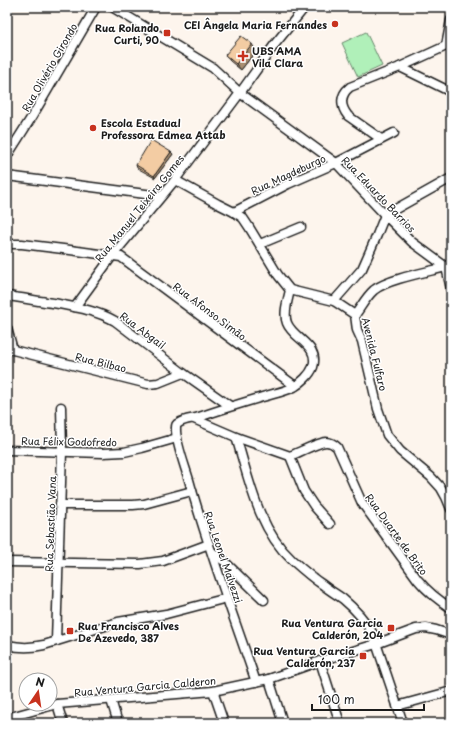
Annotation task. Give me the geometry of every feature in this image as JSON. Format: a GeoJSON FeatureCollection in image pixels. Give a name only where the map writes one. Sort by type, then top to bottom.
{"type":"FeatureCollection","features":[{"type":"Feature","properties":{"kind":"street","name":"Rua Olivério Girondo"},"geometry":{"type":"LineString","coordinates":[[7,156],[33,115],[96,7]]}},
{"type":"Feature","properties":{"kind":"street","name":"Rua Eduardo Barrios"},"geometry":{"type":"LineString","coordinates":[[112,7],[213,68],[240,93],[336,163],[412,242],[448,266]]}},
{"type":"Feature","properties":{"kind":"street","name":"Rua Manuel Teixeira Gomes"},"geometry":{"type":"LineString","coordinates":[[75,307],[113,255],[175,180],[275,44],[305,7]]}},
{"type":"Feature","properties":{"kind":"street"},"geometry":{"type":"LineString","coordinates":[[381,139],[344,112],[342,96],[350,87],[400,67],[448,44],[451,20]]}},
{"type":"Feature","properties":{"kind":"street"},"geometry":{"type":"LineString","coordinates":[[400,67],[451,92]]}},
{"type":"Feature","properties":{"kind":"street","name":"Rua Magdeburgo"},"geometry":{"type":"LineString","coordinates":[[234,212],[288,184],[336,163],[394,133]]}},
{"type":"Feature","properties":{"kind":"street"},"geometry":{"type":"LineString","coordinates":[[7,176],[161,196]]}},
{"type":"Feature","properties":{"kind":"street"},"geometry":{"type":"LineString","coordinates":[[334,301],[362,269],[385,215],[451,178]]}},
{"type":"Feature","properties":{"kind":"street"},"geometry":{"type":"LineString","coordinates":[[175,180],[243,218],[278,275],[290,290],[286,314],[287,323],[310,349],[314,360],[313,368],[310,374],[295,386],[194,419],[177,423],[177,438]]}},
{"type":"Feature","properties":{"kind":"street"},"geometry":{"type":"LineString","coordinates":[[260,244],[301,227]]}},
{"type":"Feature","properties":{"kind":"street"},"geometry":{"type":"LineString","coordinates":[[7,244],[22,244],[113,255]]}},
{"type":"Feature","properties":{"kind":"street","name":"Rua Afonso Simão"},"geometry":{"type":"LineString","coordinates":[[113,255],[121,257],[295,386]]}},
{"type":"Feature","properties":{"kind":"street"},"geometry":{"type":"LineString","coordinates":[[355,315],[374,291],[382,286],[397,280],[448,266],[451,289]]}},
{"type":"Feature","properties":{"kind":"street","name":"Avenida Fulfaro"},"geometry":{"type":"LineString","coordinates":[[290,290],[334,301],[355,315],[357,330],[362,341],[378,410],[387,435],[400,451],[431,477],[441,488],[451,509]]}},
{"type":"Feature","properties":{"kind":"street","name":"Rua Abgail"},"geometry":{"type":"LineString","coordinates":[[7,296],[75,307],[98,312],[107,316],[230,406]]}},
{"type":"Feature","properties":{"kind":"street"},"geometry":{"type":"LineString","coordinates":[[7,328],[10,352]]}},
{"type":"Feature","properties":{"kind":"street","name":"Rua Bilbao"},"geometry":{"type":"LineString","coordinates":[[10,352],[148,384],[158,383],[183,373]]}},
{"type":"Feature","properties":{"kind":"street","name":"Rua Sebastião Vana"},"geometry":{"type":"LineString","coordinates":[[56,641],[62,451],[61,407]]}},
{"type":"Feature","properties":{"kind":"street"},"geometry":{"type":"LineString","coordinates":[[194,419],[290,456],[304,491],[314,506],[330,524]]}},
{"type":"Feature","properties":{"kind":"street"},"geometry":{"type":"LineString","coordinates":[[236,436],[263,521],[271,535],[279,547],[292,560],[323,586],[343,599],[366,622],[373,634],[403,723]]}},
{"type":"Feature","properties":{"kind":"street","name":"Rua Félix Godofredo"},"geometry":{"type":"LineString","coordinates":[[7,450],[103,453],[124,452],[177,438]]}},
{"type":"Feature","properties":{"kind":"street","name":"Rua Leonel Malvezzi"},"geometry":{"type":"LineString","coordinates":[[177,438],[210,548],[256,682]]}},
{"type":"Feature","properties":{"kind":"street","name":"Rua Duarte de Brito"},"geometry":{"type":"LineString","coordinates":[[290,456],[324,442],[331,442],[335,445],[362,502],[428,592],[440,602],[451,608]]}},
{"type":"Feature","properties":{"kind":"street"},"geometry":{"type":"LineString","coordinates":[[60,505],[144,504],[192,491]]}},
{"type":"Feature","properties":{"kind":"street"},"geometry":{"type":"LineString","coordinates":[[7,562],[140,564],[162,561],[210,548],[264,600]]}},
{"type":"Feature","properties":{"kind":"street"},"geometry":{"type":"LineString","coordinates":[[7,645],[22,648],[33,647],[118,622],[166,614],[227,598]]}},
{"type":"Feature","properties":{"kind":"street","name":"Rua Ventura Garcia Calderon"},"geometry":{"type":"LineString","coordinates":[[58,704],[213,691],[269,679],[320,661],[376,644],[416,629],[426,628],[451,635]]}},
{"type":"Feature","properties":{"kind":"street"},"geometry":{"type":"LineString","coordinates":[[320,661],[340,723]]}},
{"type":"Feature","properties":{"kind":"street"},"geometry":{"type":"LineString","coordinates":[[269,679],[283,723]]}},
{"type":"Feature","properties":{"kind":"street"},"geometry":{"type":"LineString","coordinates":[[213,691],[224,723]]}},
{"type":"Feature","properties":{"kind":"street"},"geometry":{"type":"LineString","coordinates":[[397,706],[448,692]]}},
{"type":"Feature","properties":{"kind":"street"},"geometry":{"type":"LineString","coordinates":[[111,700],[118,723]]}},
{"type":"Feature","properties":{"kind":"street"},"geometry":{"type":"LineString","coordinates":[[58,707],[63,723]]}},
{"type":"Feature","properties":{"kind":"street","name":"Rua Ventura Garcia Calderon"},"geometry":{"type":"LineString","coordinates":[[7,718],[28,712]]}},
{"type":"Feature","properties":{"kind":"green space"},"geometry":{"type":"Polygon","coordinates":[[[366,32],[382,66],[358,77],[342,43],[366,32]]]}},
{"type":"Feature","properties":{"kind":"building"},"geometry":{"type":"Polygon","coordinates":[[[241,36],[252,44],[236,64],[225,55],[241,36]]]}},
{"type":"Feature","properties":{"kind":"building"},"geometry":{"type":"Polygon","coordinates":[[[151,140],[171,152],[154,176],[136,165],[151,140]]]}},
{"type":"Feature","properties":{"kind":"place","name":"CEI Ângela Maria Fernandes"},"geometry":{"type":"Point","coordinates":[335,24]}},
{"type":"Feature","properties":{"kind":"place","name":"Rua Rolando Curti, 90"},"geometry":{"type":"Point","coordinates":[167,33]}},
{"type":"Feature","properties":{"kind":"place","name":"UBS AMA Vila Clara"},"geometry":{"type":"Point","coordinates":[243,56]}},
{"type":"Feature","properties":{"kind":"place","name":"Escola Estadual Professora Edmea Attab"},"geometry":{"type":"Point","coordinates":[93,128]}},
{"type":"Feature","properties":{"kind":"place","name":"Rua Ventura Garcia Calderón, 204"},"geometry":{"type":"Point","coordinates":[391,628]}},
{"type":"Feature","properties":{"kind":"place","name":"Rua Francisco Alves De Azevedo, 387"},"geometry":{"type":"Point","coordinates":[70,631]}},
{"type":"Feature","properties":{"kind":"place","name":"Rua Ventura Garcia Calderón, 237"},"geometry":{"type":"Point","coordinates":[363,656]}}]}
